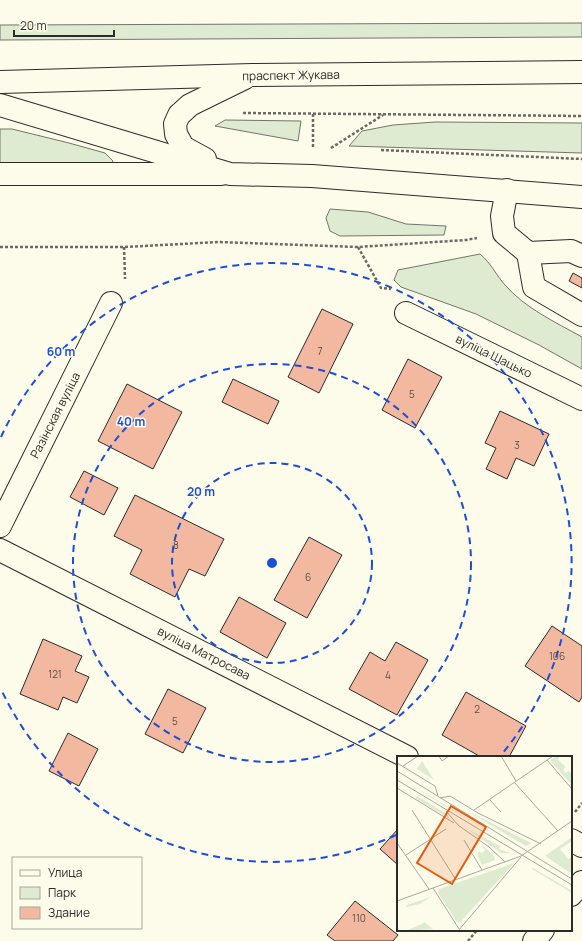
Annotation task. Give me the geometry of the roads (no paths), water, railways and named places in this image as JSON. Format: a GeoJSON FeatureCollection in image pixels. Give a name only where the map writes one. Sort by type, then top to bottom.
{"type":"FeatureCollection","features":[{"type":"Feature","properties":{"kind":"main road","name":"праспект Жукава"},"geometry":{"type":"LineString","coordinates":[[0,82],[252,75],[582,72]]}},
{"type":"Feature","properties":{"kind":"main road"},"geometry":{"type":"LineString","coordinates":[[230,174],[183,146],[176,134],[175,124],[179,115],[190,105],[252,75]]}},
{"type":"Feature","properties":{"kind":"main road"},"geometry":{"type":"LineString","coordinates":[[0,105],[230,174]]}},
{"type":"Feature","properties":{"kind":"main road"},"geometry":{"type":"LineString","coordinates":[[0,174],[230,174],[312,176],[582,197]]}},
{"type":"Feature","properties":{"kind":"main road"},"geometry":{"type":"LineString","coordinates":[[507,190],[502,216],[504,233],[528,252],[571,251],[582,256]]}},
{"type":"Feature","properties":{"kind":"main road"},"geometry":{"type":"LineString","coordinates":[[528,252],[534,287],[582,314]]}},
{"type":"Feature","properties":{"kind":"main road","name":"Разінская вуліца"},"geometry":{"type":"LineString","coordinates":[[0,526],[111,303]]}},
{"type":"Feature","properties":{"kind":"main road","name":"вуліца Шацько"},"geometry":{"type":"LineString","coordinates":[[406,313],[582,399]]}},
{"type":"Feature","properties":{"kind":"main road","name":"вуліца Матросава"},"geometry":{"type":"LineString","coordinates":[[0,550],[405,756]]}},
{"type":"Feature","properties":{"kind":"main road"},"geometry":{"type":"LineString","coordinates":[[572,841],[582,846]]}},
{"type":"Feature","properties":{"kind":"main road"},"geometry":{"type":"LineString","coordinates":[[572,894],[582,882]]}},
{"type":"Feature","properties":{"kind":"main road"},"geometry":{"type":"LineString","coordinates":[[534,941],[542,931]]}}]}
